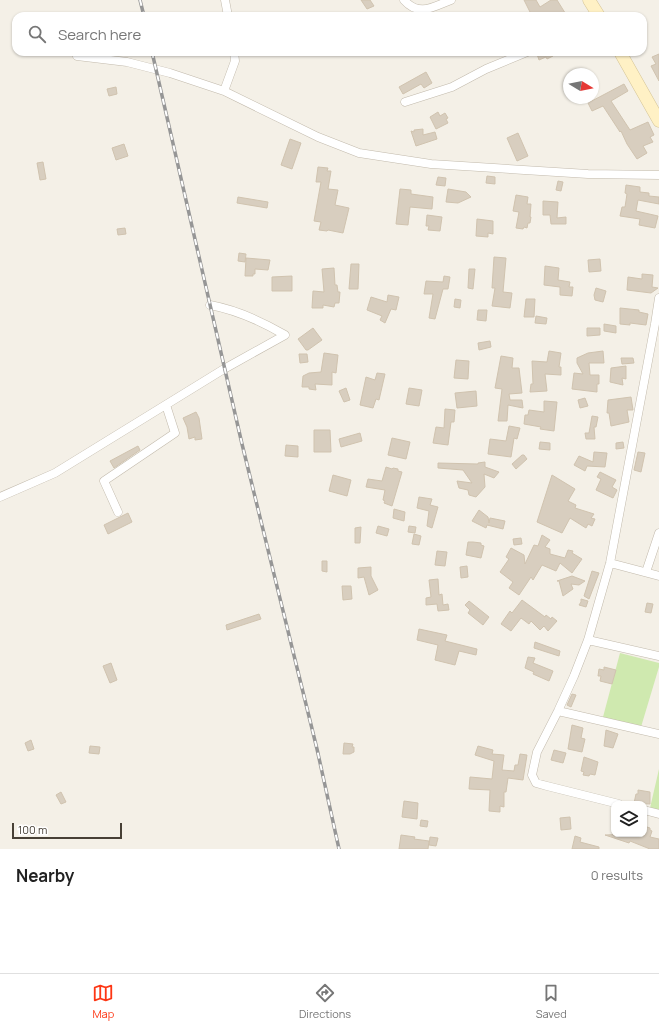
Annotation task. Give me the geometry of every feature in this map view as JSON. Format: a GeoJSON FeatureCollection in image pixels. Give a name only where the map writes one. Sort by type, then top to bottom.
{"type":"FeatureCollection","features":[{"type":"Feature","properties":{"kind":"street"},"geometry":{"type":"LineString","coordinates":[[225,0],[227,12]]}},
{"type":"Feature","properties":{"kind":"street"},"geometry":{"type":"LineString","coordinates":[[404,0],[410,6],[421,10],[426,10],[451,0]]}},
{"type":"Feature","properties":{"kind":"street"},"geometry":{"type":"LineString","coordinates":[[77,56],[127,62],[156,69],[224,91],[318,137],[359,153],[431,164],[588,174],[659,175]]}},
{"type":"Feature","properties":{"kind":"street"},"geometry":{"type":"LineString","coordinates":[[224,91],[235,60],[234,56]]}},
{"type":"Feature","properties":{"kind":"street"},"geometry":{"type":"LineString","coordinates":[[405,102],[452,87],[486,69],[518,56]]}},
{"type":"Feature","properties":{"kind":"street"},"geometry":{"type":"LineString","coordinates":[[622,56],[659,121]]}},
{"type":"Feature","properties":{"kind":"street"},"geometry":{"type":"LineString","coordinates":[[611,802],[536,783],[532,775],[537,752],[574,676],[588,640],[610,563],[659,298]]}},
{"type":"Feature","properties":{"kind":"street"},"geometry":{"type":"LineString","coordinates":[[0,497],[55,473],[224,369],[285,335],[265,323],[244,314],[210,305]]}},
{"type":"Feature","properties":{"kind":"street"},"geometry":{"type":"LineString","coordinates":[[650,348],[659,350]]}},
{"type":"Feature","properties":{"kind":"street"},"geometry":{"type":"LineString","coordinates":[[118,512],[101,484],[175,433],[166,406]]}},
{"type":"Feature","properties":{"kind":"street"},"geometry":{"type":"LineString","coordinates":[[646,572],[659,533]]}},
{"type":"Feature","properties":{"kind":"street"},"geometry":{"type":"LineString","coordinates":[[610,563],[659,576]]}},
{"type":"Feature","properties":{"kind":"street"},"geometry":{"type":"LineString","coordinates":[[588,640],[659,656]]}},
{"type":"Feature","properties":{"kind":"street"},"geometry":{"type":"LineString","coordinates":[[558,711],[659,734]]}},
{"type":"Feature","properties":{"kind":"street"},"geometry":{"type":"LineString","coordinates":[[647,811],[659,814]]}},
{"type":"Feature","properties":{"kind":"green space"},"geometry":{"type":"Polygon","coordinates":[[[620,653],[659,663],[641,727],[603,717],[620,653]]]}},
{"type":"Feature","properties":{"kind":"green space"},"geometry":{"type":"Polygon","coordinates":[[[659,769],[659,810],[650,808],[659,769]]]}},
{"type":"Feature","properties":{"kind":"building"},"geometry":{"type":"Polygon","coordinates":[[[361,0],[370,0],[374,6],[367,9],[361,0]]]}},
{"type":"Feature","properties":{"kind":"building"},"geometry":{"type":"Polygon","coordinates":[[[524,0],[536,0],[540,7],[551,0],[557,0],[564,12],[530,12],[524,0]]]}},
{"type":"Feature","properties":{"kind":"building"},"geometry":{"type":"Polygon","coordinates":[[[659,54],[659,81],[651,66],[656,64],[652,57],[659,54]]]}},
{"type":"Feature","properties":{"kind":"building"},"geometry":{"type":"Polygon","coordinates":[[[538,56],[553,56],[547,59],[546,57],[539,60],[538,56]]]}},
{"type":"Feature","properties":{"kind":"building"},"geometry":{"type":"Polygon","coordinates":[[[426,72],[432,83],[424,88],[421,84],[403,94],[399,87],[426,72]]]}},
{"type":"Feature","properties":{"kind":"building"},"geometry":{"type":"Polygon","coordinates":[[[624,84],[628,91],[611,101],[630,130],[648,122],[654,135],[650,137],[653,142],[643,146],[647,153],[637,159],[627,144],[621,131],[620,132],[603,106],[592,111],[588,104],[599,104],[599,97],[624,84]]]}},
{"type":"Feature","properties":{"kind":"building"},"geometry":{"type":"Polygon","coordinates":[[[116,87],[117,94],[109,96],[107,89],[116,87]]]}},
{"type":"Feature","properties":{"kind":"building"},"geometry":{"type":"Polygon","coordinates":[[[438,112],[440,116],[445,113],[448,118],[446,119],[448,123],[436,129],[430,117],[438,112]]]}},
{"type":"Feature","properties":{"kind":"building"},"geometry":{"type":"Polygon","coordinates":[[[423,129],[423,135],[435,132],[437,139],[416,146],[411,131],[414,132],[414,130],[423,129]]]}},
{"type":"Feature","properties":{"kind":"building"},"geometry":{"type":"Polygon","coordinates":[[[518,133],[528,156],[517,161],[507,138],[518,133]]]}},
{"type":"Feature","properties":{"kind":"building"},"geometry":{"type":"Polygon","coordinates":[[[290,139],[301,143],[292,169],[281,165],[290,139]]]}},
{"type":"Feature","properties":{"kind":"building"},"geometry":{"type":"Polygon","coordinates":[[[124,144],[128,156],[116,160],[112,148],[124,144]]]}},
{"type":"Feature","properties":{"kind":"building"},"geometry":{"type":"Polygon","coordinates":[[[43,162],[46,179],[40,180],[37,163],[43,162]]]}},
{"type":"Feature","properties":{"kind":"building"},"geometry":{"type":"Polygon","coordinates":[[[318,167],[328,168],[327,171],[331,171],[328,189],[338,190],[335,205],[349,208],[343,233],[319,230],[321,222],[314,221],[321,182],[316,182],[318,167]]]}},
{"type":"Feature","properties":{"kind":"building"},"geometry":{"type":"Polygon","coordinates":[[[487,176],[495,177],[495,184],[486,183],[487,176]]]}},
{"type":"Feature","properties":{"kind":"building"},"geometry":{"type":"Polygon","coordinates":[[[438,177],[446,178],[445,186],[436,185],[438,177]]]}},
{"type":"Feature","properties":{"kind":"building"},"geometry":{"type":"Polygon","coordinates":[[[558,181],[563,182],[561,191],[556,190],[558,181]]]}},
{"type":"Feature","properties":{"kind":"building"},"geometry":{"type":"Polygon","coordinates":[[[626,185],[640,187],[640,192],[649,193],[649,196],[659,197],[659,204],[638,200],[636,211],[658,216],[655,228],[639,225],[640,219],[620,216],[622,207],[625,207],[627,194],[625,193],[626,185]]]}},
{"type":"Feature","properties":{"kind":"building"},"geometry":{"type":"Polygon","coordinates":[[[400,189],[411,190],[411,194],[433,197],[432,209],[410,207],[408,225],[396,224],[400,189]]]}},
{"type":"Feature","properties":{"kind":"building"},"geometry":{"type":"Polygon","coordinates":[[[448,189],[466,192],[471,197],[458,203],[446,202],[448,189]]]}},
{"type":"Feature","properties":{"kind":"building"},"geometry":{"type":"Polygon","coordinates":[[[516,195],[528,197],[527,204],[531,204],[530,223],[528,223],[527,228],[516,228],[519,212],[513,211],[516,195]]]}},
{"type":"Feature","properties":{"kind":"building"},"geometry":{"type":"Polygon","coordinates":[[[238,197],[268,202],[267,208],[237,203],[238,197]]]}},
{"type":"Feature","properties":{"kind":"building"},"geometry":{"type":"Polygon","coordinates":[[[543,201],[558,202],[557,218],[566,217],[566,224],[551,224],[550,215],[543,215],[543,201]]]}},
{"type":"Feature","properties":{"kind":"building"},"geometry":{"type":"Polygon","coordinates":[[[427,215],[442,217],[440,231],[428,230],[429,226],[426,226],[427,215]]]}},
{"type":"Feature","properties":{"kind":"building"},"geometry":{"type":"Polygon","coordinates":[[[477,219],[493,221],[493,234],[488,233],[488,237],[476,236],[477,219]]]}},
{"type":"Feature","properties":{"kind":"building"},"geometry":{"type":"Polygon","coordinates":[[[125,228],[126,234],[118,235],[117,229],[125,228]]]}},
{"type":"Feature","properties":{"kind":"building"},"geometry":{"type":"Polygon","coordinates":[[[239,253],[246,254],[245,262],[238,261],[239,253]]]}},
{"type":"Feature","properties":{"kind":"building"},"geometry":{"type":"Polygon","coordinates":[[[494,257],[506,258],[503,292],[512,293],[510,308],[492,306],[495,288],[492,288],[494,257]]]}},
{"type":"Feature","properties":{"kind":"building"},"geometry":{"type":"Polygon","coordinates":[[[246,258],[270,260],[268,270],[255,269],[255,274],[253,274],[253,276],[245,276],[246,258]]]}},
{"type":"Feature","properties":{"kind":"building"},"geometry":{"type":"Polygon","coordinates":[[[600,259],[601,271],[589,272],[588,260],[600,259]]]}},
{"type":"Feature","properties":{"kind":"building"},"geometry":{"type":"Polygon","coordinates":[[[351,264],[359,264],[358,289],[349,289],[351,264]]]}},
{"type":"Feature","properties":{"kind":"building"},"geometry":{"type":"Polygon","coordinates":[[[545,266],[559,268],[558,280],[570,282],[569,287],[573,287],[572,296],[560,295],[560,287],[544,285],[545,266]]]}},
{"type":"Feature","properties":{"kind":"building"},"geometry":{"type":"Polygon","coordinates":[[[334,268],[335,285],[337,285],[338,292],[340,292],[339,303],[335,303],[334,307],[323,305],[323,308],[312,308],[313,291],[324,292],[322,269],[334,268]]]}},
{"type":"Feature","properties":{"kind":"building"},"geometry":{"type":"Polygon","coordinates":[[[469,269],[475,269],[473,289],[468,288],[469,269]]]}},
{"type":"Feature","properties":{"kind":"building"},"geometry":{"type":"Polygon","coordinates":[[[642,274],[653,275],[652,287],[658,288],[651,293],[627,290],[628,277],[642,279],[642,274]]]}},
{"type":"Feature","properties":{"kind":"building"},"geometry":{"type":"Polygon","coordinates":[[[292,276],[292,291],[272,291],[272,277],[292,276]]]}},
{"type":"Feature","properties":{"kind":"building"},"geometry":{"type":"Polygon","coordinates":[[[444,276],[450,277],[448,289],[443,289],[435,319],[429,318],[433,294],[424,294],[426,281],[443,282],[444,276]]]}},
{"type":"Feature","properties":{"kind":"building"},"geometry":{"type":"Polygon","coordinates":[[[596,288],[606,291],[603,302],[595,300],[594,295],[596,288]]]}},
{"type":"Feature","properties":{"kind":"building"},"geometry":{"type":"Polygon","coordinates":[[[388,295],[399,297],[396,310],[391,309],[385,323],[380,320],[382,316],[367,310],[371,297],[387,302],[388,295]]]}},
{"type":"Feature","properties":{"kind":"building"},"geometry":{"type":"Polygon","coordinates":[[[455,299],[461,300],[460,308],[454,307],[455,299]]]}},
{"type":"Feature","properties":{"kind":"building"},"geometry":{"type":"Polygon","coordinates":[[[526,299],[535,299],[534,317],[524,317],[526,299]]]}},
{"type":"Feature","properties":{"kind":"building"},"geometry":{"type":"Polygon","coordinates":[[[620,308],[639,310],[639,312],[648,314],[646,325],[630,323],[630,325],[620,324],[620,308]]]}},
{"type":"Feature","properties":{"kind":"building"},"geometry":{"type":"Polygon","coordinates":[[[478,310],[487,310],[486,321],[477,320],[478,310]]]}},
{"type":"Feature","properties":{"kind":"building"},"geometry":{"type":"Polygon","coordinates":[[[536,316],[547,318],[546,324],[535,323],[536,316]]]}},
{"type":"Feature","properties":{"kind":"building"},"geometry":{"type":"Polygon","coordinates":[[[604,324],[616,326],[616,333],[604,331],[604,324]]]}},
{"type":"Feature","properties":{"kind":"building"},"geometry":{"type":"Polygon","coordinates":[[[313,328],[322,340],[306,350],[298,339],[313,328]]]}},
{"type":"Feature","properties":{"kind":"building"},"geometry":{"type":"Polygon","coordinates":[[[587,328],[600,328],[600,335],[587,336],[587,328]]]}},
{"type":"Feature","properties":{"kind":"building"},"geometry":{"type":"Polygon","coordinates":[[[490,341],[491,347],[479,350],[478,343],[490,341]]]}},
{"type":"Feature","properties":{"kind":"building"},"geometry":{"type":"Polygon","coordinates":[[[549,351],[561,353],[559,367],[561,367],[561,375],[545,374],[547,391],[530,392],[531,384],[533,384],[532,361],[547,362],[549,351]]]}},
{"type":"Feature","properties":{"kind":"building"},"geometry":{"type":"Polygon","coordinates":[[[603,351],[604,363],[589,363],[590,375],[599,375],[597,392],[572,389],[574,373],[583,374],[577,363],[577,358],[588,353],[603,351]]]}},
{"type":"Feature","properties":{"kind":"building"},"geometry":{"type":"Polygon","coordinates":[[[324,353],[338,355],[336,373],[332,372],[332,385],[315,384],[316,390],[309,389],[309,387],[302,387],[303,376],[309,373],[321,372],[324,353]]]}},
{"type":"Feature","properties":{"kind":"building"},"geometry":{"type":"Polygon","coordinates":[[[299,354],[307,354],[308,362],[300,363],[299,354]]]}},
{"type":"Feature","properties":{"kind":"building"},"geometry":{"type":"Polygon","coordinates":[[[501,356],[513,358],[512,368],[519,368],[522,393],[509,394],[510,400],[522,400],[523,408],[508,405],[507,421],[498,421],[502,389],[495,388],[501,356]]]}},
{"type":"Feature","properties":{"kind":"building"},"geometry":{"type":"Polygon","coordinates":[[[621,358],[633,358],[634,363],[622,364],[621,358]]]}},
{"type":"Feature","properties":{"kind":"building"},"geometry":{"type":"Polygon","coordinates":[[[456,360],[469,361],[468,379],[454,378],[456,360]]]}},
{"type":"Feature","properties":{"kind":"building"},"geometry":{"type":"Polygon","coordinates":[[[626,366],[626,379],[622,378],[623,385],[610,382],[611,368],[626,366]]]}},
{"type":"Feature","properties":{"kind":"building"},"geometry":{"type":"Polygon","coordinates":[[[377,373],[385,374],[379,400],[376,399],[373,408],[360,405],[366,377],[375,380],[377,373]]]}},
{"type":"Feature","properties":{"kind":"building"},"geometry":{"type":"Polygon","coordinates":[[[346,388],[350,400],[344,402],[339,391],[346,388]]]}},
{"type":"Feature","properties":{"kind":"building"},"geometry":{"type":"Polygon","coordinates":[[[409,388],[422,390],[419,406],[406,404],[409,388]]]}},
{"type":"Feature","properties":{"kind":"building"},"geometry":{"type":"Polygon","coordinates":[[[476,391],[477,406],[457,408],[455,393],[476,391]]]}},
{"type":"Feature","properties":{"kind":"building"},"geometry":{"type":"Polygon","coordinates":[[[631,397],[633,410],[627,410],[629,422],[611,426],[609,413],[607,413],[608,400],[631,397]]]}},
{"type":"Feature","properties":{"kind":"building"},"geometry":{"type":"Polygon","coordinates":[[[585,398],[588,406],[580,408],[578,400],[585,398]]]}},
{"type":"Feature","properties":{"kind":"building"},"geometry":{"type":"Polygon","coordinates":[[[544,401],[557,402],[554,431],[540,429],[541,427],[524,424],[525,415],[528,415],[529,410],[544,412],[544,401]]]}},
{"type":"Feature","properties":{"kind":"building"},"geometry":{"type":"Polygon","coordinates":[[[445,409],[455,410],[454,422],[451,422],[448,445],[433,443],[436,427],[444,428],[445,409]]]}},
{"type":"Feature","properties":{"kind":"building"},"geometry":{"type":"Polygon","coordinates":[[[196,412],[199,418],[202,439],[195,440],[195,437],[189,439],[187,427],[183,418],[196,412]]]}},
{"type":"Feature","properties":{"kind":"building"},"geometry":{"type":"Polygon","coordinates":[[[592,416],[598,417],[596,427],[594,427],[595,439],[586,439],[585,433],[589,433],[592,416]]]}},
{"type":"Feature","properties":{"kind":"building"},"geometry":{"type":"Polygon","coordinates":[[[509,426],[520,428],[517,439],[514,438],[511,457],[488,454],[490,439],[506,441],[509,426]]]}},
{"type":"Feature","properties":{"kind":"building"},"geometry":{"type":"Polygon","coordinates":[[[314,430],[330,430],[331,452],[314,452],[314,430]]]}},
{"type":"Feature","properties":{"kind":"building"},"geometry":{"type":"Polygon","coordinates":[[[360,433],[362,441],[341,447],[339,439],[360,433]]]}},
{"type":"Feature","properties":{"kind":"building"},"geometry":{"type":"Polygon","coordinates":[[[392,438],[410,442],[406,459],[388,455],[392,438]]]}},
{"type":"Feature","properties":{"kind":"building"},"geometry":{"type":"Polygon","coordinates":[[[540,442],[550,443],[550,450],[539,449],[540,442]]]}},
{"type":"Feature","properties":{"kind":"building"},"geometry":{"type":"Polygon","coordinates":[[[623,442],[624,448],[616,449],[616,443],[623,442]]]}},
{"type":"Feature","properties":{"kind":"building"},"geometry":{"type":"Polygon","coordinates":[[[286,445],[298,446],[298,457],[285,456],[286,445]]]}},
{"type":"Feature","properties":{"kind":"building"},"geometry":{"type":"Polygon","coordinates":[[[138,446],[140,450],[114,468],[110,461],[138,446]]]}},
{"type":"Feature","properties":{"kind":"building"},"geometry":{"type":"Polygon","coordinates":[[[594,452],[607,453],[605,467],[587,466],[585,471],[574,465],[579,456],[593,462],[594,452]]]}},
{"type":"Feature","properties":{"kind":"building"},"geometry":{"type":"Polygon","coordinates":[[[638,452],[645,453],[641,472],[634,470],[638,452]]]}},
{"type":"Feature","properties":{"kind":"building"},"geometry":{"type":"Polygon","coordinates":[[[524,455],[527,459],[516,469],[512,464],[524,455]]]}},
{"type":"Feature","properties":{"kind":"building"},"geometry":{"type":"Polygon","coordinates":[[[485,462],[485,467],[499,472],[494,478],[484,474],[485,487],[476,497],[469,495],[468,490],[459,488],[457,481],[472,483],[463,470],[438,468],[438,463],[478,464],[485,462]]]}},
{"type":"Feature","properties":{"kind":"building"},"geometry":{"type":"Polygon","coordinates":[[[386,467],[398,469],[398,471],[402,472],[392,506],[384,503],[385,501],[383,500],[385,490],[366,487],[368,479],[382,481],[386,467]]]}},
{"type":"Feature","properties":{"kind":"building"},"geometry":{"type":"Polygon","coordinates":[[[600,472],[616,480],[612,487],[617,490],[613,498],[596,490],[601,479],[597,477],[600,472]]]}},
{"type":"Feature","properties":{"kind":"building"},"geometry":{"type":"Polygon","coordinates":[[[333,475],[351,480],[347,496],[329,491],[333,475]]]}},
{"type":"Feature","properties":{"kind":"building"},"geometry":{"type":"Polygon","coordinates":[[[552,475],[575,489],[568,501],[576,505],[575,508],[594,514],[591,518],[595,519],[592,526],[588,524],[586,528],[570,518],[562,533],[537,522],[552,475]]]}},
{"type":"Feature","properties":{"kind":"building"},"geometry":{"type":"Polygon","coordinates":[[[419,497],[432,499],[430,505],[438,507],[432,528],[427,526],[429,511],[417,508],[419,497]]]}},
{"type":"Feature","properties":{"kind":"building"},"geometry":{"type":"Polygon","coordinates":[[[394,509],[405,512],[404,521],[393,518],[394,509]]]}},
{"type":"Feature","properties":{"kind":"building"},"geometry":{"type":"Polygon","coordinates":[[[479,510],[488,517],[489,523],[490,518],[505,521],[503,529],[487,525],[486,528],[472,521],[479,510]]]}},
{"type":"Feature","properties":{"kind":"building"},"geometry":{"type":"Polygon","coordinates":[[[128,513],[132,522],[108,534],[104,525],[128,513]]]}},
{"type":"Feature","properties":{"kind":"building"},"geometry":{"type":"Polygon","coordinates":[[[378,526],[389,529],[387,536],[376,533],[378,526]]]}},
{"type":"Feature","properties":{"kind":"building"},"geometry":{"type":"Polygon","coordinates":[[[409,526],[416,527],[415,533],[408,532],[409,526]]]}},
{"type":"Feature","properties":{"kind":"building"},"geometry":{"type":"Polygon","coordinates":[[[361,527],[360,543],[355,543],[355,528],[361,527]]]}},
{"type":"Feature","properties":{"kind":"building"},"geometry":{"type":"Polygon","coordinates":[[[414,534],[421,536],[419,545],[412,544],[414,534]]]}},
{"type":"Feature","properties":{"kind":"building"},"geometry":{"type":"Polygon","coordinates":[[[542,535],[550,540],[545,547],[550,549],[550,554],[565,558],[568,550],[573,551],[572,553],[582,559],[572,573],[560,563],[556,571],[542,565],[533,580],[531,577],[519,595],[509,588],[513,582],[500,572],[509,559],[506,557],[511,548],[524,555],[525,564],[534,545],[538,546],[542,535]]]}},
{"type":"Feature","properties":{"kind":"building"},"geometry":{"type":"Polygon","coordinates":[[[521,538],[522,544],[514,545],[513,539],[521,538]]]}},
{"type":"Feature","properties":{"kind":"building"},"geometry":{"type":"Polygon","coordinates":[[[468,542],[481,543],[481,545],[484,546],[481,558],[466,555],[468,542]]]}},
{"type":"Feature","properties":{"kind":"building"},"geometry":{"type":"Polygon","coordinates":[[[437,551],[447,552],[445,566],[435,565],[437,551]]]}},
{"type":"Feature","properties":{"kind":"building"},"geometry":{"type":"Polygon","coordinates":[[[322,561],[327,561],[327,572],[322,571],[322,561]]]}},
{"type":"Feature","properties":{"kind":"building"},"geometry":{"type":"Polygon","coordinates":[[[467,566],[468,577],[461,578],[460,567],[467,566]]]}},
{"type":"Feature","properties":{"kind":"building"},"geometry":{"type":"Polygon","coordinates":[[[371,567],[371,576],[378,590],[369,595],[364,577],[358,578],[358,568],[371,567]]]}},
{"type":"Feature","properties":{"kind":"building"},"geometry":{"type":"Polygon","coordinates":[[[592,571],[599,573],[589,599],[584,596],[592,571]]]}},
{"type":"Feature","properties":{"kind":"building"},"geometry":{"type":"Polygon","coordinates":[[[572,576],[585,581],[579,585],[571,584],[573,589],[563,596],[559,581],[557,581],[572,576]]]}},
{"type":"Feature","properties":{"kind":"building"},"geometry":{"type":"Polygon","coordinates":[[[438,579],[439,595],[442,594],[443,605],[448,604],[449,610],[438,611],[437,604],[426,605],[426,598],[431,597],[429,580],[438,579]]]}},
{"type":"Feature","properties":{"kind":"building"},"geometry":{"type":"Polygon","coordinates":[[[342,586],[351,586],[352,599],[343,600],[342,586]]]}},
{"type":"Feature","properties":{"kind":"building"},"geometry":{"type":"Polygon","coordinates":[[[581,599],[588,601],[586,607],[579,605],[581,599]]]}},
{"type":"Feature","properties":{"kind":"building"},"geometry":{"type":"Polygon","coordinates":[[[522,600],[545,617],[546,615],[551,619],[552,617],[557,621],[548,631],[544,626],[540,630],[531,621],[529,624],[521,618],[511,631],[501,624],[510,611],[512,613],[522,600]]]}},
{"type":"Feature","properties":{"kind":"building"},"geometry":{"type":"Polygon","coordinates":[[[469,601],[489,617],[483,625],[468,613],[470,610],[465,605],[469,601]]]}},
{"type":"Feature","properties":{"kind":"building"},"geometry":{"type":"Polygon","coordinates":[[[647,603],[653,604],[651,613],[645,612],[647,603]]]}},
{"type":"Feature","properties":{"kind":"building"},"geometry":{"type":"Polygon","coordinates":[[[259,614],[261,619],[227,630],[226,625],[259,614]]]}},
{"type":"Feature","properties":{"kind":"building"},"geometry":{"type":"Polygon","coordinates":[[[419,629],[447,635],[445,641],[477,649],[476,655],[459,651],[455,665],[435,660],[438,645],[417,640],[419,629]]]}},
{"type":"Feature","properties":{"kind":"building"},"geometry":{"type":"Polygon","coordinates":[[[535,642],[560,651],[559,656],[534,648],[535,642]]]}},
{"type":"Feature","properties":{"kind":"building"},"geometry":{"type":"Polygon","coordinates":[[[528,657],[535,658],[533,663],[553,671],[549,681],[533,674],[534,672],[525,668],[528,657]]]}},
{"type":"Feature","properties":{"kind":"building"},"geometry":{"type":"Polygon","coordinates":[[[111,663],[117,680],[110,683],[103,666],[111,663]]]}},
{"type":"Feature","properties":{"kind":"building"},"geometry":{"type":"Polygon","coordinates":[[[604,667],[616,670],[612,684],[600,681],[601,676],[598,676],[599,669],[604,670],[604,667]]]}},
{"type":"Feature","properties":{"kind":"building"},"geometry":{"type":"Polygon","coordinates":[[[572,694],[576,695],[571,707],[567,705],[572,694]]]}},
{"type":"Feature","properties":{"kind":"building"},"geometry":{"type":"Polygon","coordinates":[[[572,725],[583,728],[581,738],[585,739],[582,752],[568,749],[572,725]]]}},
{"type":"Feature","properties":{"kind":"building"},"geometry":{"type":"Polygon","coordinates":[[[606,730],[618,734],[613,748],[604,746],[606,730]]]}},
{"type":"Feature","properties":{"kind":"building"},"geometry":{"type":"Polygon","coordinates":[[[31,740],[34,749],[28,751],[25,743],[31,740]]]}},
{"type":"Feature","properties":{"kind":"building"},"geometry":{"type":"Polygon","coordinates":[[[344,743],[353,744],[352,747],[354,747],[354,752],[350,754],[343,754],[344,743]]]}},
{"type":"Feature","properties":{"kind":"building"},"geometry":{"type":"Polygon","coordinates":[[[90,746],[100,747],[99,754],[89,753],[90,746]]]}},
{"type":"Feature","properties":{"kind":"building"},"geometry":{"type":"Polygon","coordinates":[[[478,746],[493,750],[492,754],[504,755],[502,770],[514,771],[515,765],[518,765],[520,754],[527,755],[523,780],[508,778],[506,792],[504,792],[504,807],[500,806],[500,812],[489,811],[490,790],[469,789],[470,777],[492,779],[494,761],[475,755],[478,746]]]}},
{"type":"Feature","properties":{"kind":"building"},"geometry":{"type":"Polygon","coordinates":[[[554,750],[566,753],[563,763],[551,760],[554,750]]]}},
{"type":"Feature","properties":{"kind":"building"},"geometry":{"type":"Polygon","coordinates":[[[584,757],[598,762],[595,775],[583,775],[584,772],[581,771],[584,757]]]}},
{"type":"Feature","properties":{"kind":"building"},"geometry":{"type":"Polygon","coordinates":[[[638,790],[650,792],[650,804],[647,804],[647,801],[634,801],[636,794],[638,794],[638,790]]]}},
{"type":"Feature","properties":{"kind":"building"},"geometry":{"type":"Polygon","coordinates":[[[61,792],[66,802],[61,804],[56,795],[61,792]]]}},
{"type":"Feature","properties":{"kind":"building"},"geometry":{"type":"Polygon","coordinates":[[[404,801],[418,803],[417,819],[402,817],[404,801]]]}},
{"type":"Feature","properties":{"kind":"building"},"geometry":{"type":"Polygon","coordinates":[[[570,817],[571,829],[561,830],[560,818],[570,817]]]}},
{"type":"Feature","properties":{"kind":"building"},"geometry":{"type":"Polygon","coordinates":[[[421,820],[428,821],[427,827],[420,826],[421,820]]]}},
{"type":"Feature","properties":{"kind":"building"},"geometry":{"type":"Polygon","coordinates":[[[647,827],[652,831],[650,837],[659,839],[659,849],[650,849],[630,841],[629,843],[611,837],[647,837],[647,827]]]}},
{"type":"Feature","properties":{"kind":"building"},"geometry":{"type":"Polygon","coordinates":[[[401,835],[429,841],[428,849],[399,849],[401,835]]]}},
{"type":"Feature","properties":{"kind":"building"},"geometry":{"type":"Polygon","coordinates":[[[575,836],[581,838],[580,842],[599,847],[599,849],[572,849],[575,836]]]}},
{"type":"Feature","properties":{"kind":"building"},"geometry":{"type":"Polygon","coordinates":[[[430,837],[438,838],[436,846],[429,845],[430,837]]]}},
{"type":"Feature","properties":{"kind":"railway"},"geometry":{"type":"LineString","coordinates":[[140,0],[143,12]]}},
{"type":"Feature","properties":{"kind":"railway"},"geometry":{"type":"LineString","coordinates":[[153,56],[242,444],[317,749],[339,849]]}}]}
